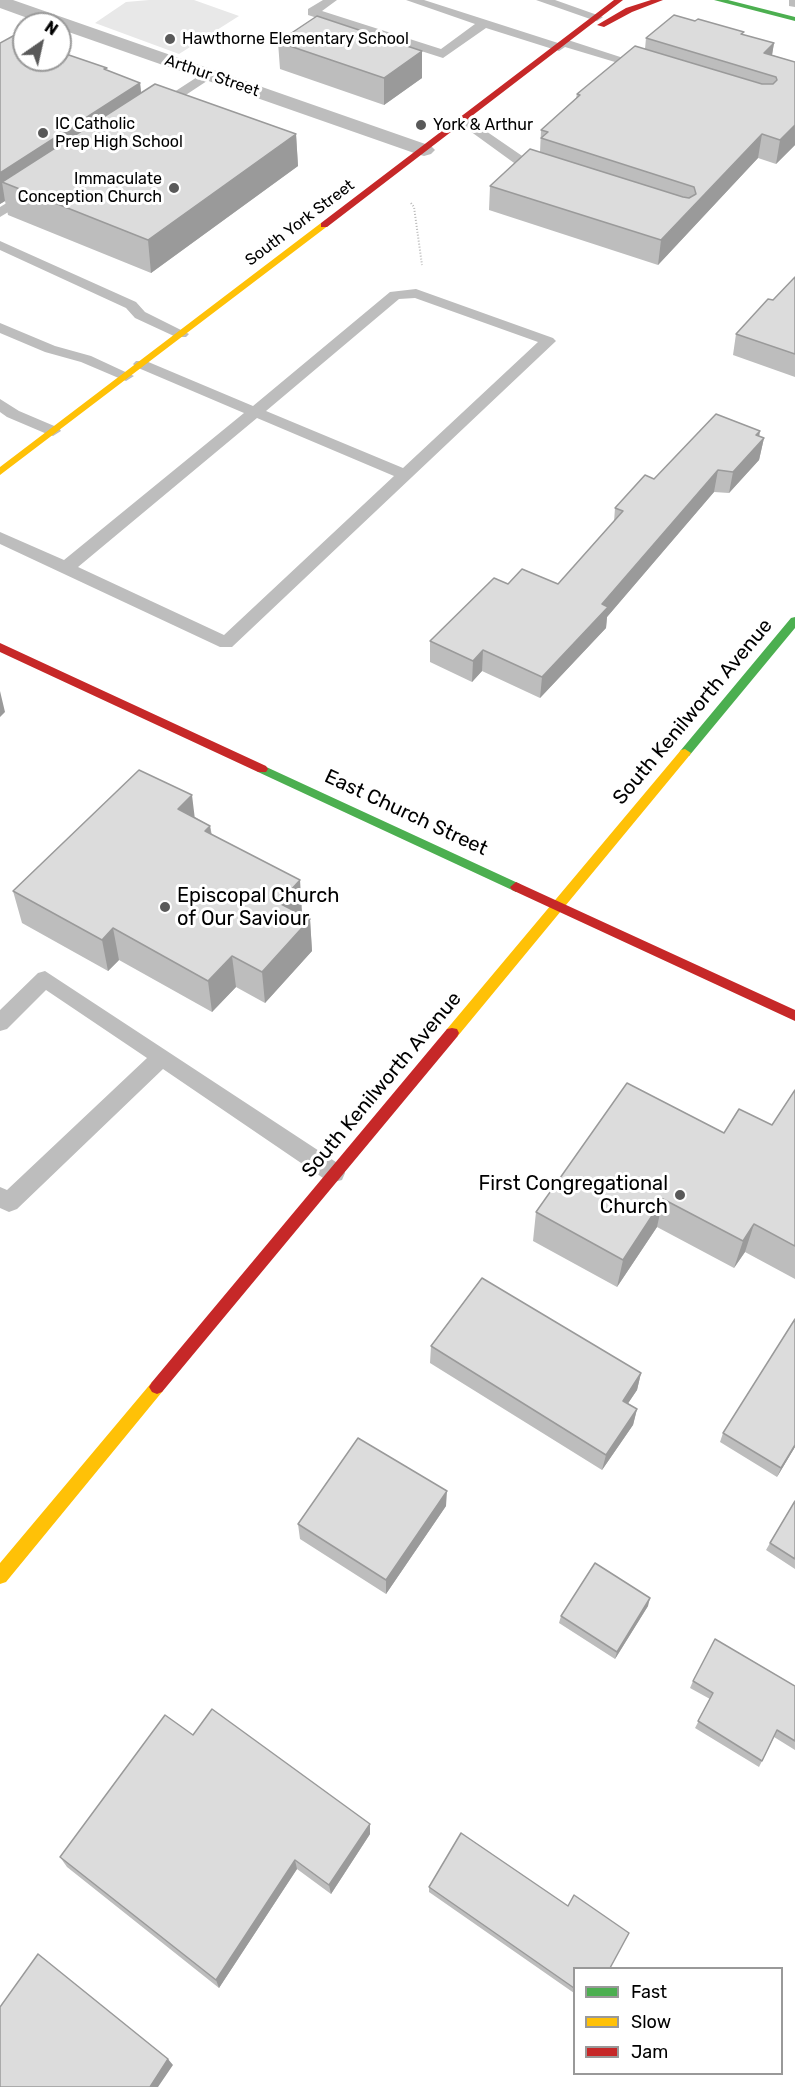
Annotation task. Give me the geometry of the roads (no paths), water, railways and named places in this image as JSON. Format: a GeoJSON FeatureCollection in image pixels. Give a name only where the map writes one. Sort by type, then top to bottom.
{"type":"FeatureCollection","features":[{"type":"Feature","properties":{"kind":"street","name":"South York Street"},"geometry":{"type":"LineString","coordinates":[[0,472],[619,0]]}},
{"type":"Feature","properties":{"kind":"street"},"geometry":{"type":"LineString","coordinates":[[563,44],[629,10],[659,0]]}},
{"type":"Feature","properties":{"kind":"street"},"geometry":{"type":"LineString","coordinates":[[717,0],[795,19]]}},
{"type":"Feature","properties":{"kind":"street","name":"Arthur Street"},"geometry":{"type":"LineString","coordinates":[[0,2],[25,12]]}},
{"type":"Feature","properties":{"kind":"street","name":"Arthur Street"},"geometry":{"type":"LineString","coordinates":[[72,31],[208,74],[424,150]]}},
{"type":"Feature","properties":{"kind":"street","name":"South Kenilworth Avenue"},"geometry":{"type":"LineString","coordinates":[[0,1575],[795,621]]}},
{"type":"Feature","properties":{"kind":"street","name":"East Church Street"},"geometry":{"type":"LineString","coordinates":[[0,647],[795,1016]]}},
{"type":"Feature","properties":{"kind":"lane"},"geometry":{"type":"LineString","coordinates":[[331,0],[312,12],[442,54],[484,23]]}},
{"type":"Feature","properties":{"kind":"lane"},"geometry":{"type":"LineString","coordinates":[[412,0],[484,23],[661,72]]}},
{"type":"Feature","properties":{"kind":"lane"},"geometry":{"type":"LineString","coordinates":[[542,0],[597,17]]}},
{"type":"Feature","properties":{"kind":"lane"},"geometry":{"type":"LineString","coordinates":[[148,114],[208,74]]}},
{"type":"Feature","properties":{"kind":"lane"},"geometry":{"type":"LineString","coordinates":[[464,120],[526,165],[560,176]]}},
{"type":"Feature","properties":{"kind":"lane"},"geometry":{"type":"LineString","coordinates":[[0,213],[40,186]]}},
{"type":"Feature","properties":{"kind":"lane"},"geometry":{"type":"LineString","coordinates":[[0,245],[130,305],[140,315],[182,334]]}},
{"type":"Feature","properties":{"kind":"lane"},"geometry":{"type":"LineString","coordinates":[[0,537],[66,568],[226,643],[548,341],[416,293],[395,295],[66,568]]}},
{"type":"Feature","properties":{"kind":"lane"},"geometry":{"type":"LineString","coordinates":[[0,327],[50,349],[87,359],[126,376]]}},
{"type":"Feature","properties":{"kind":"lane"},"geometry":{"type":"LineString","coordinates":[[141,364],[405,475]]}},
{"type":"Feature","properties":{"kind":"lane"},"geometry":{"type":"LineString","coordinates":[[0,404],[13,414],[52,431]]}},
{"type":"Feature","properties":{"kind":"lane"},"geometry":{"type":"LineString","coordinates":[[0,1023],[45,979],[334,1173]]}},
{"type":"Feature","properties":{"kind":"lane"},"geometry":{"type":"LineString","coordinates":[[0,1197],[9,1202],[161,1058]]}},
{"type":"Feature","properties":{"kind":"place","name":"Hawthorne Elementary School"},"geometry":{"type":"Point","coordinates":[170,39]}},
{"type":"Feature","properties":{"kind":"place","name":"York & Arthur"},"geometry":{"type":"Point","coordinates":[421,125]}},
{"type":"Feature","properties":{"kind":"place","name":"IC Catholic Prep High School"},"geometry":{"type":"Point","coordinates":[43,133]}},
{"type":"Feature","properties":{"kind":"place","name":"Immaculate Conception Church"},"geometry":{"type":"Point","coordinates":[174,188]}},
{"type":"Feature","properties":{"kind":"place","name":"Episcopal Church of Our Saviour"},"geometry":{"type":"Point","coordinates":[165,907]}},
{"type":"Feature","properties":{"kind":"place","name":"First Congregational Church"},"geometry":{"type":"Point","coordinates":[680,1195]}}]}
